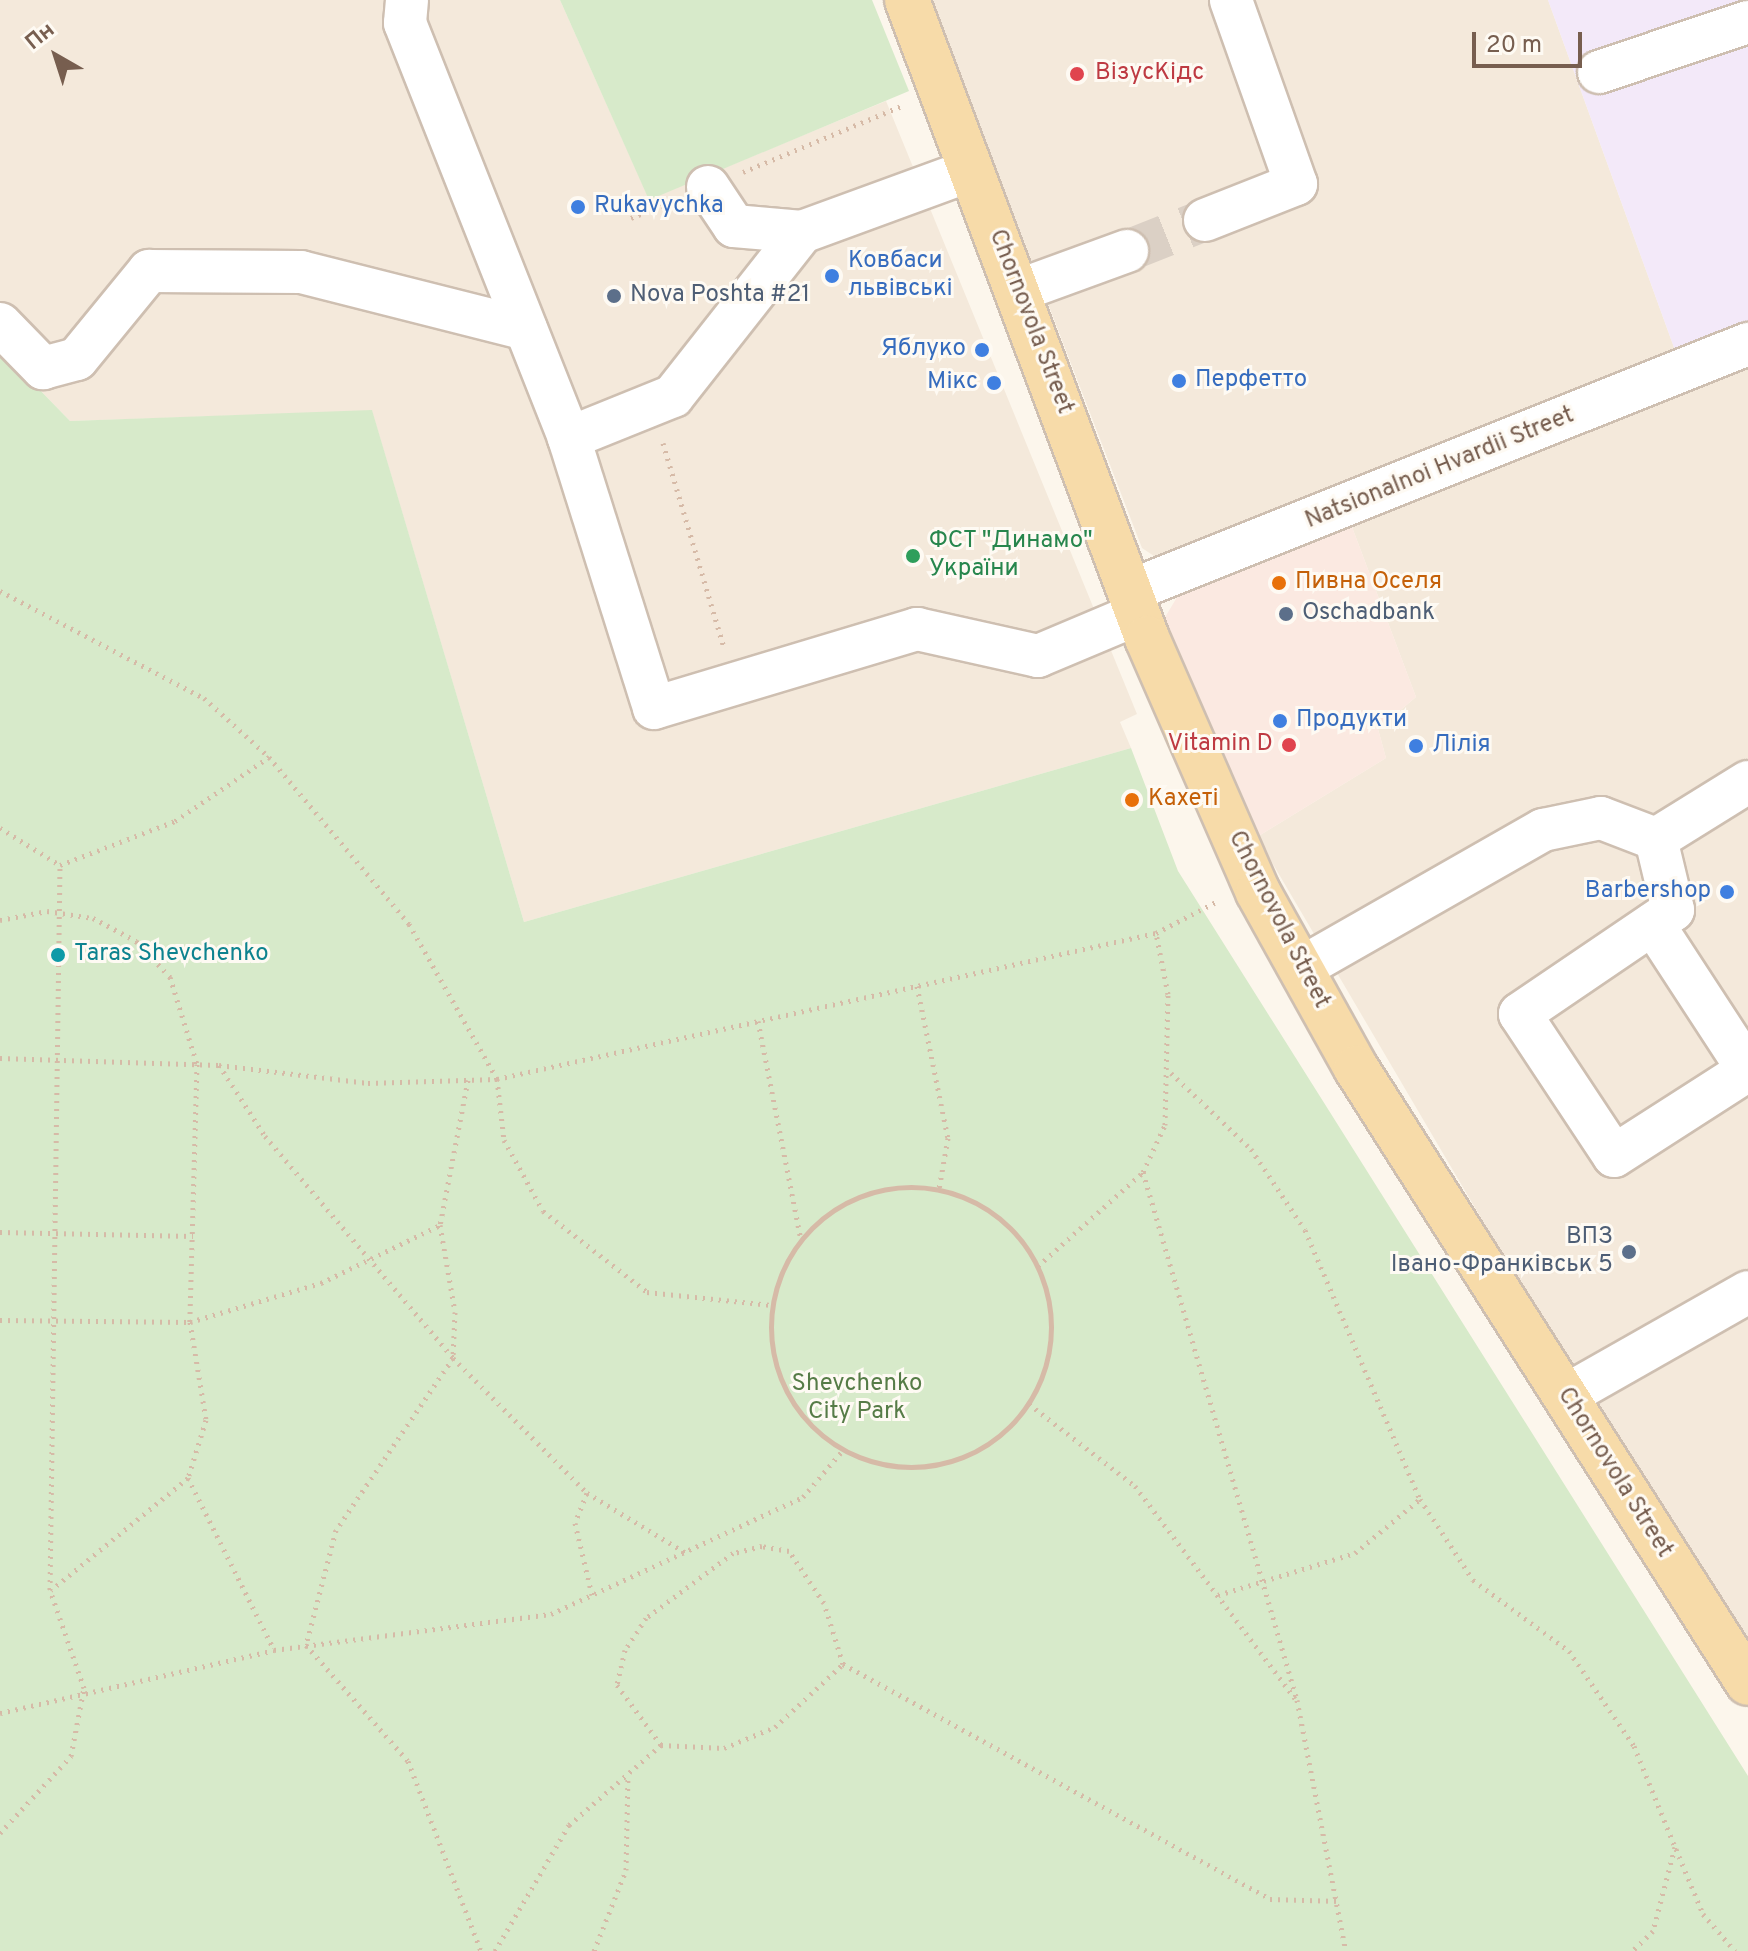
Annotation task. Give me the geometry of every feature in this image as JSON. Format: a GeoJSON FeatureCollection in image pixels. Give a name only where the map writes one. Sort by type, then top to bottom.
{"type":"FeatureCollection","features":[{"type":"Feature","properties":{"kind":"main road","name":"Chornovola Street"},"geometry":{"type":"LineString","coordinates":[[907,0],[1020,290],[1134,602],[1258,892],[1356,1068],[1748,1683]]}},
{"type":"Feature","properties":{"kind":"street"},"geometry":{"type":"LineString","coordinates":[[407,0],[405,23],[569,438],[653,408],[690,379],[802,232]]}},
{"type":"Feature","properties":{"kind":"street"},"geometry":{"type":"LineString","coordinates":[[1205,220],[1296,184],[1231,0]]}},
{"type":"Feature","properties":{"kind":"street"},"geometry":{"type":"LineString","coordinates":[[1599,72],[1748,22]]}},
{"type":"Feature","properties":{"kind":"street"},"geometry":{"type":"LineString","coordinates":[[708,187],[734,226],[802,232],[971,170]]}},
{"type":"Feature","properties":{"kind":"street"},"geometry":{"type":"LineString","coordinates":[[1020,290],[1127,251]]}},
{"type":"Feature","properties":{"kind":"street"},"geometry":{"type":"LineString","coordinates":[[0,324],[43,368],[77,359],[149,271],[301,272],[526,329]]}},
{"type":"Feature","properties":{"kind":"street","name":"Natsionalnoi Hvardii Street"},"geometry":{"type":"LineString","coordinates":[[569,438],[654,708],[917,629],[1038,656],[1134,602],[1748,344]]}},
{"type":"Feature","properties":{"kind":"street"},"geometry":{"type":"LineString","coordinates":[[1656,839],[1748,782]]}},
{"type":"Feature","properties":{"kind":"street"},"geometry":{"type":"LineString","coordinates":[[1301,968],[1543,830],[1601,818],[1656,839]]}},
{"type":"Feature","properties":{"kind":"street"},"geometry":{"type":"LineString","coordinates":[[1653,924],[1748,1070],[1614,1156],[1520,1014],[1673,910],[1656,839]]}},
{"type":"Feature","properties":{"kind":"street"},"geometry":{"type":"LineString","coordinates":[[1565,1396],[1748,1292]]}},
{"type":"Feature","properties":{"kind":"path"},"geometry":{"type":"LineString","coordinates":[[631,218],[941,90]]}},
{"type":"Feature","properties":{"kind":"path"},"geometry":{"type":"LineString","coordinates":[[653,408],[734,684]]}},
{"type":"Feature","properties":{"kind":"path"},"geometry":{"type":"LineString","coordinates":[[0,591],[204,698],[269,757],[409,924],[497,1079],[504,1140],[543,1211],[647,1292],[771,1305]]}},
{"type":"Feature","properties":{"kind":"path"},"geometry":{"type":"LineString","coordinates":[[60,865],[175,821],[269,757]]}},
{"type":"Feature","properties":{"kind":"path"},"geometry":{"type":"LineString","coordinates":[[0,828],[60,865]]}},
{"type":"Feature","properties":{"kind":"path"},"geometry":{"type":"LineString","coordinates":[[0,1833],[71,1756],[84,1688],[50,1590],[50,1321],[60,865]]}},
{"type":"Feature","properties":{"kind":"path"},"geometry":{"type":"LineString","coordinates":[[0,1058],[219,1065],[368,1083],[497,1079],[1156,933],[1216,902]]}},
{"type":"Feature","properties":{"kind":"path"},"geometry":{"type":"LineString","coordinates":[[0,920],[59,913],[93,918],[136,941],[170,977],[197,1064],[190,1322],[206,1420],[188,1478],[50,1590]]}},
{"type":"Feature","properties":{"kind":"path"},"geometry":{"type":"LineString","coordinates":[[1038,1266],[1143,1172],[1165,1125],[1171,1073],[1156,933]]}},
{"type":"Feature","properties":{"kind":"path"},"geometry":{"type":"LineString","coordinates":[[917,986],[948,1138],[939,1189]]}},
{"type":"Feature","properties":{"kind":"path"},"geometry":{"type":"LineString","coordinates":[[758,1021],[801,1242]]}},
{"type":"Feature","properties":{"kind":"path"},"geometry":{"type":"LineString","coordinates":[[219,1065],[265,1136],[453,1358],[587,1493],[686,1553]]}},
{"type":"Feature","properties":{"kind":"path"},"geometry":{"type":"LineString","coordinates":[[1171,1073],[1251,1149],[1305,1230],[1420,1499],[1473,1580],[1569,1651],[1634,1746],[1703,1914],[1735,1951]]}},
{"type":"Feature","properties":{"kind":"path"},"geometry":{"type":"LineString","coordinates":[[306,1645],[336,1530],[453,1358],[455,1312],[440,1225],[468,1080]]}},
{"type":"Feature","properties":{"kind":"path"},"geometry":{"type":"LineString","coordinates":[[1143,1172],[1297,1700],[1340,1901],[1346,1951]]}},
{"type":"Feature","properties":{"kind":"path"},"geometry":{"type":"LineString","coordinates":[[895,1187],[939,1189],[979,1203],[1014,1231],[1038,1266],[1050,1336],[1029,1404],[996,1439],[954,1462],[907,1469],[843,1450],[818,1435],[788,1398],[772,1353],[771,1305],[801,1242],[853,1198],[895,1187]]}},
{"type":"Feature","properties":{"kind":"path"},"geometry":{"type":"LineString","coordinates":[[0,1320],[190,1322],[321,1283],[440,1225]]}},
{"type":"Feature","properties":{"kind":"path"},"geometry":{"type":"LineString","coordinates":[[0,1232],[193,1236]]}},
{"type":"Feature","properties":{"kind":"path"},"geometry":{"type":"LineString","coordinates":[[1029,1404],[1135,1486],[1297,1700]]}},
{"type":"Feature","properties":{"kind":"path"},"geometry":{"type":"LineString","coordinates":[[0,1713],[84,1688],[274,1650],[551,1614],[803,1497],[843,1450]]}},
{"type":"Feature","properties":{"kind":"path"},"geometry":{"type":"LineString","coordinates":[[188,1478],[274,1650]]}},
{"type":"Feature","properties":{"kind":"path"},"geometry":{"type":"LineString","coordinates":[[587,1493],[575,1523],[592,1595]]}},
{"type":"Feature","properties":{"kind":"path"},"geometry":{"type":"LineString","coordinates":[[1218,1595],[1355,1553],[1420,1499]]}},
{"type":"Feature","properties":{"kind":"path"},"geometry":{"type":"LineString","coordinates":[[661,1745],[617,1685],[625,1650],[646,1618],[733,1553],[762,1546],[789,1551],[824,1603],[843,1664],[1270,1899],[1340,1901]]}},
{"type":"Feature","properties":{"kind":"path"},"geometry":{"type":"LineString","coordinates":[[306,1645],[408,1761],[481,1951]]}},
{"type":"Feature","properties":{"kind":"path"},"geometry":{"type":"LineString","coordinates":[[495,1951],[569,1825],[661,1745],[724,1748],[775,1727],[843,1664]]}},
{"type":"Feature","properties":{"kind":"path"},"geometry":{"type":"LineString","coordinates":[[594,1951],[626,1870],[628,1774]]}},
{"type":"Feature","properties":{"kind":"path"},"geometry":{"type":"LineString","coordinates":[[1632,1951],[1653,1931],[1675,1847]]}},
{"type":"Feature","properties":{"kind":"shaded area"},"geometry":{"type":"Polygon","coordinates":[[[0,0],[560,0],[649,199],[886,101],[1137,714],[1120,722],[1131,748],[524,922],[372,411],[70,421],[0,349],[0,0]]]}},
{"type":"Feature","properties":{"kind":"shaded area"},"geometry":{"type":"Polygon","coordinates":[[[931,0],[1548,0],[1676,353],[1160,560],[1142,548],[931,0]]]}},
{"type":"Feature","properties":{"kind":"shaded area"},"geometry":{"type":"Polygon","coordinates":[[[1548,0],[1748,0],[1748,325],[1676,353],[1548,0]]]}},
{"type":"Feature","properties":{"kind":"shaded area"},"geometry":{"type":"Polygon","coordinates":[[[1748,365],[1748,1653],[1591,1405],[1257,837],[1386,758],[1378,729],[1416,697],[1352,527],[1748,365]]]}},
{"type":"Feature","properties":{"kind":"shaded area"},"geometry":{"type":"Polygon","coordinates":[[[1352,527],[1416,697],[1378,729],[1386,758],[1257,837],[1164,619],[1179,594],[1352,527]]]}},
{"type":"Feature","properties":{"kind":"green space"},"geometry":{"type":"Polygon","coordinates":[[[560,0],[872,0],[909,91],[649,200],[560,0]]]}},
{"type":"Feature","properties":{"kind":"green space","name":"Shevchenko City Park"},"geometry":{"type":"Polygon","coordinates":[[[0,349],[70,421],[372,410],[524,922],[1131,748],[1178,871],[1748,1776],[1748,1951],[0,1951],[0,349]]]}},
{"type":"Feature","properties":{"kind":"tunnel"},"geometry":{"type":"LineString","coordinates":[[1127,251],[1205,220]]}},
{"type":"Feature","properties":{"kind":"place","name":"ВізусКідс"},"geometry":{"type":"Point","coordinates":[1077,74]}},
{"type":"Feature","properties":{"kind":"place","name":"Rukavychka"},"geometry":{"type":"Point","coordinates":[578,207]}},
{"type":"Feature","properties":{"kind":"place","name":"Ковбаси львівські"},"geometry":{"type":"Point","coordinates":[832,276]}},
{"type":"Feature","properties":{"kind":"place","name":"Nova Poshta #21"},"geometry":{"type":"Point","coordinates":[614,296]}},
{"type":"Feature","properties":{"kind":"place","name":"Яблуко"},"geometry":{"type":"Point","coordinates":[982,350]}},
{"type":"Feature","properties":{"kind":"place","name":"Перфетто"},"geometry":{"type":"Point","coordinates":[1179,381]}},
{"type":"Feature","properties":{"kind":"place","name":"Мікс"},"geometry":{"type":"Point","coordinates":[994,383]}},
{"type":"Feature","properties":{"kind":"place","name":"ФСТ \"Динамо\" України"},"geometry":{"type":"Point","coordinates":[913,556]}},
{"type":"Feature","properties":{"kind":"place","name":"Пивна Оселя"},"geometry":{"type":"Point","coordinates":[1279,583]}},
{"type":"Feature","properties":{"kind":"place","name":"Oschadbank"},"geometry":{"type":"Point","coordinates":[1286,614]}},
{"type":"Feature","properties":{"kind":"place","name":"Продукти"},"geometry":{"type":"Point","coordinates":[1280,721]}},
{"type":"Feature","properties":{"kind":"place","name":"Vitamin D"},"geometry":{"type":"Point","coordinates":[1289,745]}},
{"type":"Feature","properties":{"kind":"place","name":"Лілія"},"geometry":{"type":"Point","coordinates":[1416,746]}},
{"type":"Feature","properties":{"kind":"place","name":"Кахеті"},"geometry":{"type":"Point","coordinates":[1132,800]}},
{"type":"Feature","properties":{"kind":"place","name":"Barbershop"},"geometry":{"type":"Point","coordinates":[1727,892]}},
{"type":"Feature","properties":{"kind":"place","name":"Taras Shevchenko"},"geometry":{"type":"Point","coordinates":[58,955]}},
{"type":"Feature","properties":{"kind":"place","name":"ВПЗ Івано-Франківськ 5"},"geometry":{"type":"Point","coordinates":[1629,1252]}}]}
